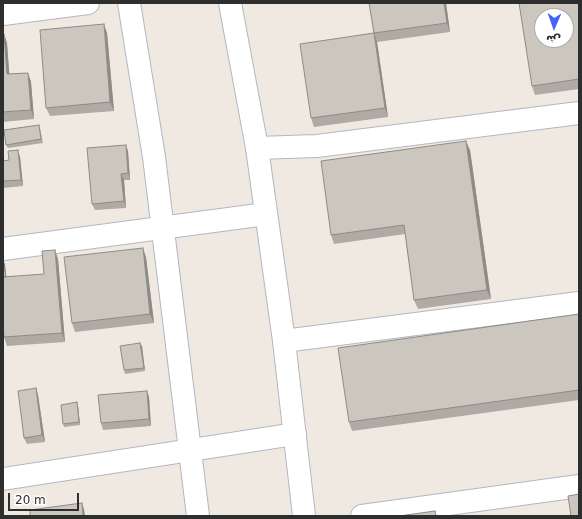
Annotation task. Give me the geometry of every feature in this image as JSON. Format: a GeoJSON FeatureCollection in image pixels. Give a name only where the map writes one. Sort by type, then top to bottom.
{"type":"FeatureCollection","features":[{"type":"Feature","properties":{"kind":"street"},"geometry":{"type":"LineString","coordinates":[[3,14],[88,3]]}},
{"type":"Feature","properties":{"kind":"street"},"geometry":{"type":"LineString","coordinates":[[129,3],[154,157],[198,516]]}},
{"type":"Feature","properties":{"kind":"street"},"geometry":{"type":"LineString","coordinates":[[230,3],[257,148],[284,341],[304,516]]}},
{"type":"Feature","properties":{"kind":"street"},"geometry":{"type":"LineString","coordinates":[[257,148],[317,146],[579,113]]}},
{"type":"Feature","properties":{"kind":"street"},"geometry":{"type":"LineString","coordinates":[[3,249],[266,214]]}},
{"type":"Feature","properties":{"kind":"street"},"geometry":{"type":"LineString","coordinates":[[284,341],[579,303]]}},
{"type":"Feature","properties":{"kind":"street"},"geometry":{"type":"LineString","coordinates":[[3,478],[295,434]]}},
{"type":"Feature","properties":{"kind":"street"},"geometry":{"type":"LineString","coordinates":[[362,516],[579,486]]}},
{"type":"Feature","properties":{"kind":"building"},"geometry":{"type":"Polygon","coordinates":[[[369,3],[444,3],[447,23],[374,33],[369,3]]]}},
{"type":"Feature","properties":{"kind":"building"},"geometry":{"type":"Polygon","coordinates":[[[519,3],[579,3],[579,79],[532,86],[519,3]]]}},
{"type":"Feature","properties":{"kind":"building"},"geometry":{"type":"Polygon","coordinates":[[[104,24],[110,102],[46,108],[40,30],[104,24]]]}},
{"type":"Feature","properties":{"kind":"building"},"geometry":{"type":"Polygon","coordinates":[[[374,33],[385,108],[311,118],[300,44],[374,33]]]}},
{"type":"Feature","properties":{"kind":"building"},"geometry":{"type":"Polygon","coordinates":[[[3,34],[7,74],[28,73],[31,110],[3,112],[3,34]]]}},
{"type":"Feature","properties":{"kind":"building"},"geometry":{"type":"Polygon","coordinates":[[[39,125],[41,139],[6,145],[4,130],[39,125]]]}},
{"type":"Feature","properties":{"kind":"building"},"geometry":{"type":"Polygon","coordinates":[[[466,141],[487,290],[414,300],[404,225],[331,235],[321,161],[466,141]]]}},
{"type":"Feature","properties":{"kind":"building"},"geometry":{"type":"Polygon","coordinates":[[[126,145],[128,173],[121,174],[124,201],[92,204],[87,148],[126,145]]]}},
{"type":"Feature","properties":{"kind":"building"},"geometry":{"type":"Polygon","coordinates":[[[18,150],[21,180],[3,181],[3,161],[9,160],[8,151],[18,150]]]}},
{"type":"Feature","properties":{"kind":"building"},"geometry":{"type":"Polygon","coordinates":[[[143,248],[150,314],[72,323],[64,257],[143,248]]]}},
{"type":"Feature","properties":{"kind":"building"},"geometry":{"type":"Polygon","coordinates":[[[55,250],[62,333],[4,337],[3,277],[44,274],[42,251],[55,250]]]}},
{"type":"Feature","properties":{"kind":"building"},"geometry":{"type":"Polygon","coordinates":[[[3,261],[6,277],[3,277],[3,261]]]}},
{"type":"Feature","properties":{"kind":"building"},"geometry":{"type":"Polygon","coordinates":[[[579,314],[579,390],[349,422],[338,348],[579,314]]]}},
{"type":"Feature","properties":{"kind":"building"},"geometry":{"type":"Polygon","coordinates":[[[140,343],[144,368],[124,370],[120,346],[140,343]]]}},
{"type":"Feature","properties":{"kind":"building"},"geometry":{"type":"Polygon","coordinates":[[[36,388],[42,435],[24,438],[18,391],[36,388]]]}},
{"type":"Feature","properties":{"kind":"building"},"geometry":{"type":"Polygon","coordinates":[[[147,391],[149,419],[101,423],[98,395],[147,391]]]}},
{"type":"Feature","properties":{"kind":"building"},"geometry":{"type":"Polygon","coordinates":[[[77,402],[79,422],[63,424],[61,405],[77,402]]]}},
{"type":"Feature","properties":{"kind":"building"},"geometry":{"type":"Polygon","coordinates":[[[579,494],[579,516],[571,516],[568,496],[579,494]]]}},
{"type":"Feature","properties":{"kind":"building"},"geometry":{"type":"Polygon","coordinates":[[[82,503],[83,516],[30,516],[30,510],[82,503]]]}},
{"type":"Feature","properties":{"kind":"building"},"geometry":{"type":"Polygon","coordinates":[[[435,511],[436,516],[399,516],[435,511]]]}}]}
